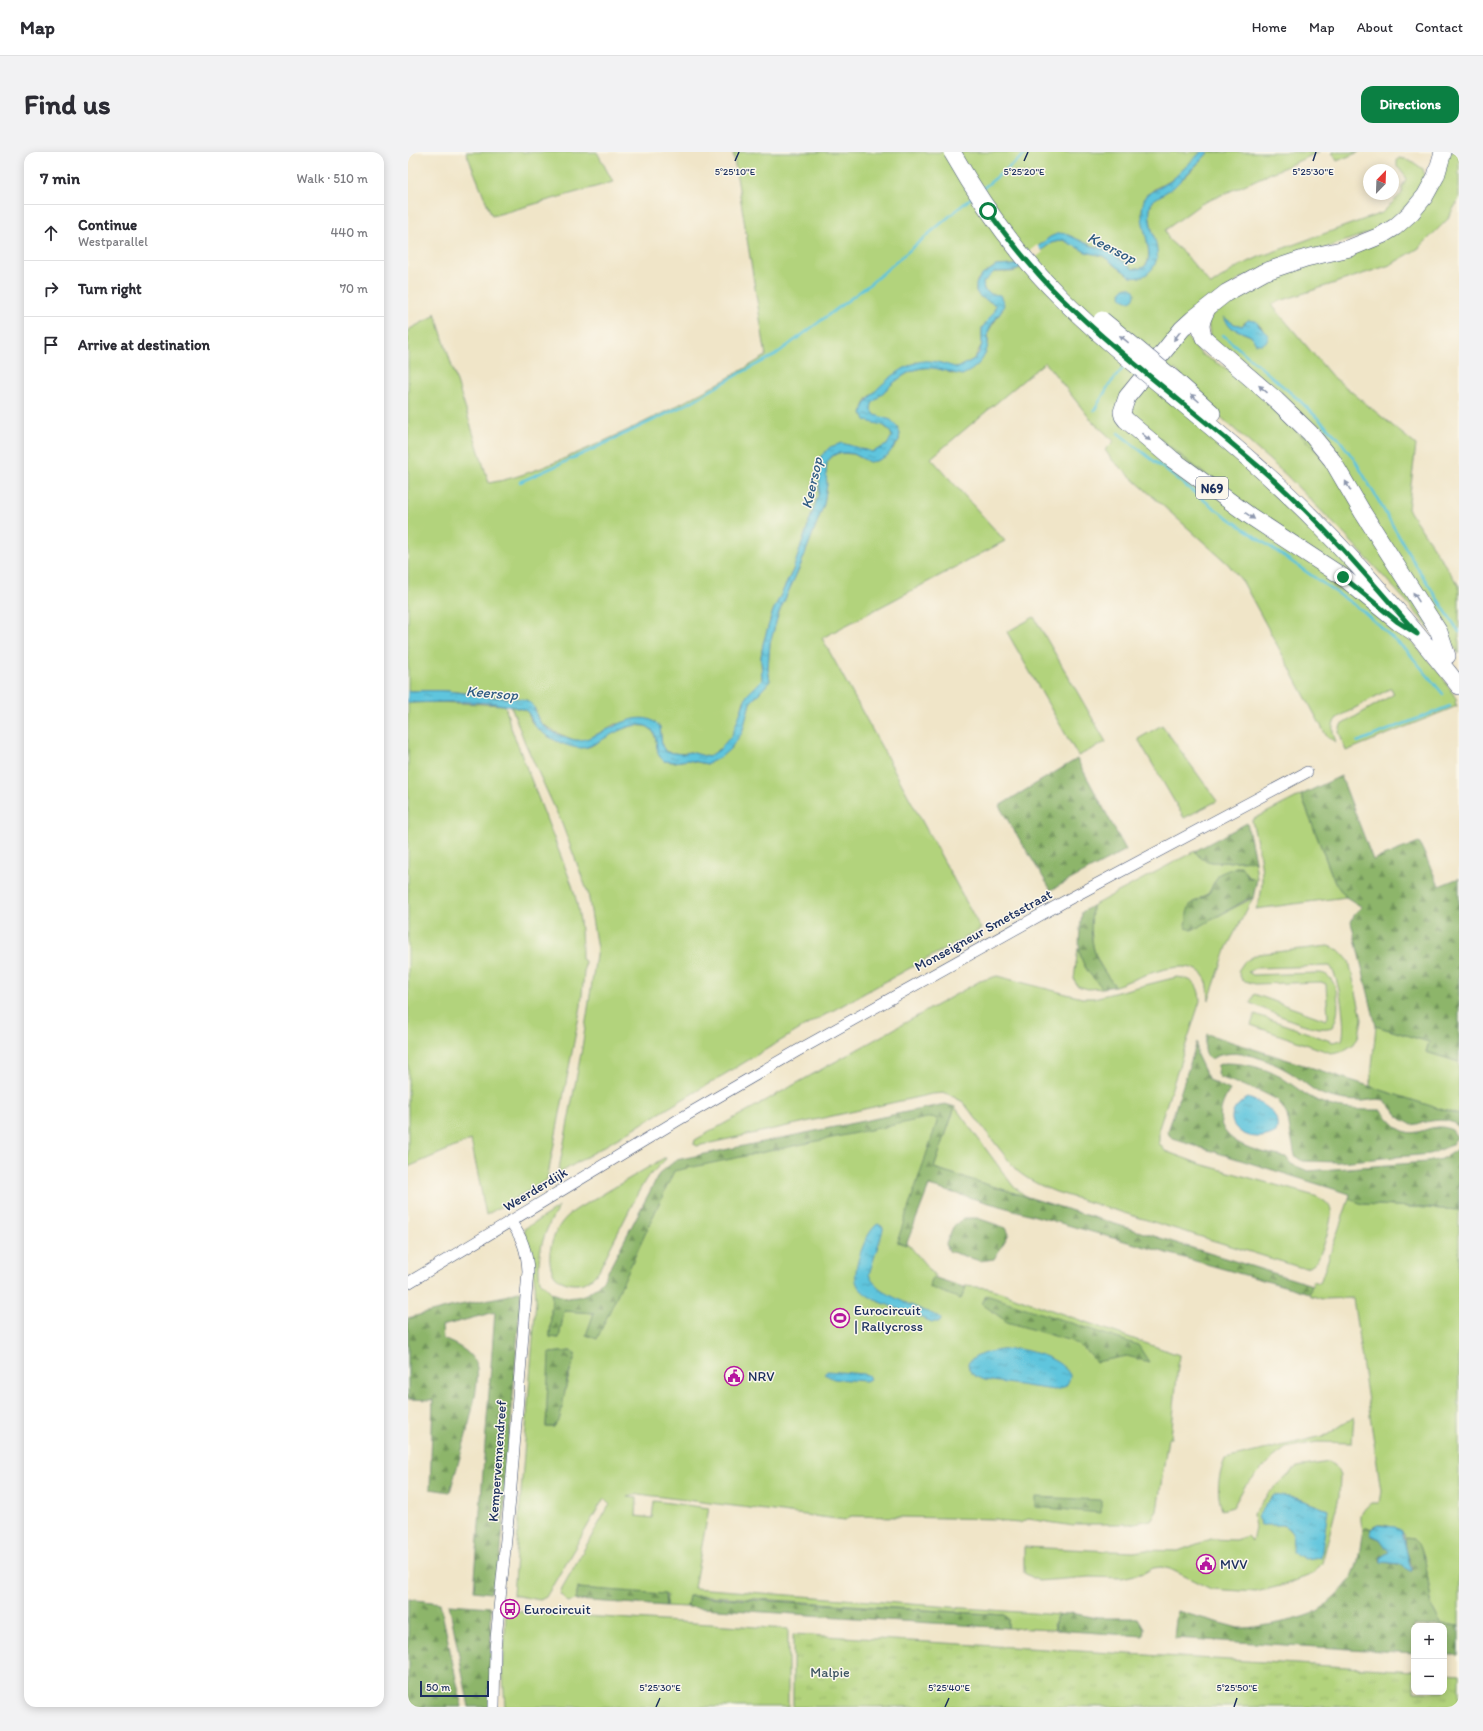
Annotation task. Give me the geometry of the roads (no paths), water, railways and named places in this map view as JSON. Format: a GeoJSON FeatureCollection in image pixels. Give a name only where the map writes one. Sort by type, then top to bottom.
{"type":"FeatureCollection","features":[{"type":"Feature","properties":{"kind":"main road","name":"N69"},"geometry":{"type":"LineString","coordinates":[[952,152],[988,211],[1043,279],[1093,328],[1172,386],[1329,521],[1392,589],[1459,671]]}},
{"type":"Feature","properties":{"kind":"main road","name":"N69"},"geometry":{"type":"LineString","coordinates":[[964,152],[984,185],[1011,224],[1055,275],[1322,527],[1417,634],[1459,686]]}},
{"type":"Feature","properties":{"kind":"main road","name":"N69"},"geometry":{"type":"LineString","coordinates":[[1417,634],[1398,622],[1343,577],[1250,516],[1172,459],[1123,416],[1124,403],[1132,391],[1182,329],[1206,311],[1226,293],[1264,272],[1306,258],[1350,248],[1382,235],[1395,227],[1411,213],[1425,196],[1436,176],[1443,152]]}},
{"type":"Feature","properties":{"kind":"main road","name":"N69"},"geometry":{"type":"LineString","coordinates":[[1206,311],[1201,320],[1200,330],[1204,338],[1276,400],[1310,433],[1332,460],[1363,513],[1439,632],[1447,656]]}},
{"type":"Feature","properties":{"kind":"street","name":"Monseigneur Smetsstraat"},"geometry":{"type":"LineString","coordinates":[[678,1120],[982,947],[1236,808],[1307,772]]}},
{"type":"Feature","properties":{"kind":"street","name":"Weerderdijk"},"geometry":{"type":"LineString","coordinates":[[408,1283],[678,1120]]}},
{"type":"Feature","properties":{"kind":"street","name":"Kempervennendreef"},"geometry":{"type":"LineString","coordinates":[[494,1707],[495,1649],[510,1499],[528,1271],[527,1256],[523,1241],[510,1221]]}},
{"type":"Feature","properties":{"kind":"water"},"geometry":{"type":"Polygon","coordinates":[[[1201,152],[1209,152],[1174,187],[1152,201],[1150,217],[1156,243],[1157,257],[1154,266],[1148,273],[1136,278],[1131,277],[1103,256],[1086,252],[1063,240],[1051,243],[1015,271],[994,272],[983,283],[984,290],[991,294],[1000,295],[1004,304],[1002,311],[989,330],[985,354],[976,367],[962,375],[932,368],[915,370],[894,382],[872,404],[871,409],[875,415],[891,420],[897,426],[900,433],[899,440],[887,456],[876,461],[869,462],[854,454],[838,453],[832,456],[827,462],[827,484],[824,504],[801,564],[779,612],[770,643],[768,668],[770,681],[750,703],[742,733],[730,749],[721,757],[707,764],[688,760],[674,762],[664,761],[658,753],[656,738],[652,730],[641,725],[625,728],[587,747],[581,748],[560,743],[541,732],[535,726],[526,710],[512,706],[453,702],[408,703],[408,691],[448,691],[505,698],[519,698],[526,700],[532,705],[539,721],[543,725],[553,732],[570,739],[584,739],[594,736],[629,720],[640,718],[651,720],[660,727],[662,746],[666,752],[682,754],[690,752],[708,757],[719,750],[732,735],[747,695],[762,680],[761,657],[763,644],[773,611],[793,570],[819,493],[821,456],[830,447],[842,443],[872,452],[887,445],[892,436],[888,428],[865,420],[862,413],[870,397],[887,380],[897,373],[916,363],[924,361],[937,362],[958,368],[974,359],[979,353],[982,344],[982,328],[993,313],[996,305],[979,296],[976,291],[976,284],[981,276],[996,266],[1015,265],[1050,237],[1059,233],[1066,234],[1090,245],[1109,251],[1133,269],[1141,268],[1146,265],[1149,259],[1149,252],[1142,220],[1142,213],[1146,195],[1171,181],[1201,152]]]}},
{"type":"Feature","properties":{"kind":"water"},"geometry":{"type":"Polygon","coordinates":[[[1128,287],[1133,289],[1135,294],[1133,299],[1128,301],[1123,299],[1121,294],[1123,289],[1128,287]]]}},
{"type":"Feature","properties":{"kind":"water"},"geometry":{"type":"Polygon","coordinates":[[[1223,317],[1234,324],[1242,326],[1248,320],[1256,321],[1268,335],[1268,340],[1263,344],[1256,344],[1251,336],[1230,327],[1223,317]]]}},
{"type":"Feature","properties":{"kind":"water"},"geometry":{"type":"Polygon","coordinates":[[[1248,1098],[1265,1106],[1274,1114],[1277,1125],[1276,1132],[1265,1136],[1254,1137],[1237,1129],[1233,1122],[1232,1115],[1237,1106],[1248,1098]]]}},
{"type":"Feature","properties":{"kind":"water"},"geometry":{"type":"Polygon","coordinates":[[[878,1224],[883,1227],[883,1230],[869,1274],[873,1281],[879,1288],[898,1300],[937,1316],[941,1319],[940,1322],[932,1322],[875,1300],[858,1287],[856,1270],[861,1251],[869,1234],[878,1224]]]}},
{"type":"Feature","properties":{"kind":"water"},"geometry":{"type":"Polygon","coordinates":[[[1018,1349],[1040,1354],[1061,1365],[1070,1375],[1067,1384],[1061,1389],[1054,1390],[985,1380],[979,1378],[969,1370],[968,1363],[979,1355],[1018,1349]]]}},
{"type":"Feature","properties":{"kind":"water"},"geometry":{"type":"Polygon","coordinates":[[[827,1371],[863,1374],[868,1375],[870,1379],[866,1381],[834,1379],[824,1374],[827,1371]]]}},
{"type":"Feature","properties":{"kind":"water"},"geometry":{"type":"Polygon","coordinates":[[[1274,1495],[1296,1498],[1328,1510],[1321,1557],[1305,1559],[1292,1552],[1293,1532],[1283,1525],[1261,1525],[1257,1517],[1274,1495]]]}},
{"type":"Feature","properties":{"kind":"water"},"geometry":{"type":"Polygon","coordinates":[[[1378,1525],[1395,1527],[1402,1531],[1411,1570],[1408,1570],[1400,1564],[1381,1562],[1381,1557],[1389,1552],[1380,1539],[1371,1535],[1371,1529],[1378,1525]]]}},
{"type":"Feature","properties":{"kind":"waterway"},"geometry":{"type":"LineString","coordinates":[[982,189],[1028,152]]}},
{"type":"Feature","properties":{"kind":"waterway"},"geometry":{"type":"LineString","coordinates":[[520,482],[691,402],[775,355],[870,284],[972,197]]}},
{"type":"Feature","properties":{"kind":"waterway"},"geometry":{"type":"LineString","coordinates":[[1223,335],[1299,400],[1339,439],[1356,462],[1415,564],[1459,632]]}},
{"type":"Feature","properties":{"kind":"waterway"},"geometry":{"type":"LineString","coordinates":[[1094,411],[1109,385],[1124,367]]}},
{"type":"Feature","properties":{"kind":"waterway"},"geometry":{"type":"LineString","coordinates":[[1118,433],[1214,508],[1363,611],[1408,652],[1443,694]]}},
{"type":"Feature","properties":{"kind":"waterway"},"geometry":{"type":"LineString","coordinates":[[1357,742],[1450,706]]}},
{"type":"Feature","properties":{"kind":"place","name":"Eurocircuit | Rallycross"},"geometry":{"type":"Point","coordinates":[840,1318]}},
{"type":"Feature","properties":{"kind":"place","name":"NRV"},"geometry":{"type":"Point","coordinates":[734,1376]}},
{"type":"Feature","properties":{"kind":"place","name":"MVV"},"geometry":{"type":"Point","coordinates":[1206,1564]}},
{"type":"Feature","properties":{"kind":"place","name":"Eurocircuit"},"geometry":{"type":"Point","coordinates":[510,1609]}},
{"type":"Feature","properties":{"kind":"water label","name":"Keersop"},"geometry":{"type":"Point","coordinates":[1112,248]}},
{"type":"Feature","properties":{"kind":"water label","name":"Keersop"},"geometry":{"type":"Point","coordinates":[812,483]}},
{"type":"Feature","properties":{"kind":"water label","name":"Keersop"},"geometry":{"type":"Point","coordinates":[492,693]}},
{"type":"Feature","properties":{"kind":"park label","name":"Malpie"},"geometry":{"type":"Point","coordinates":[830,1672]}}]}
